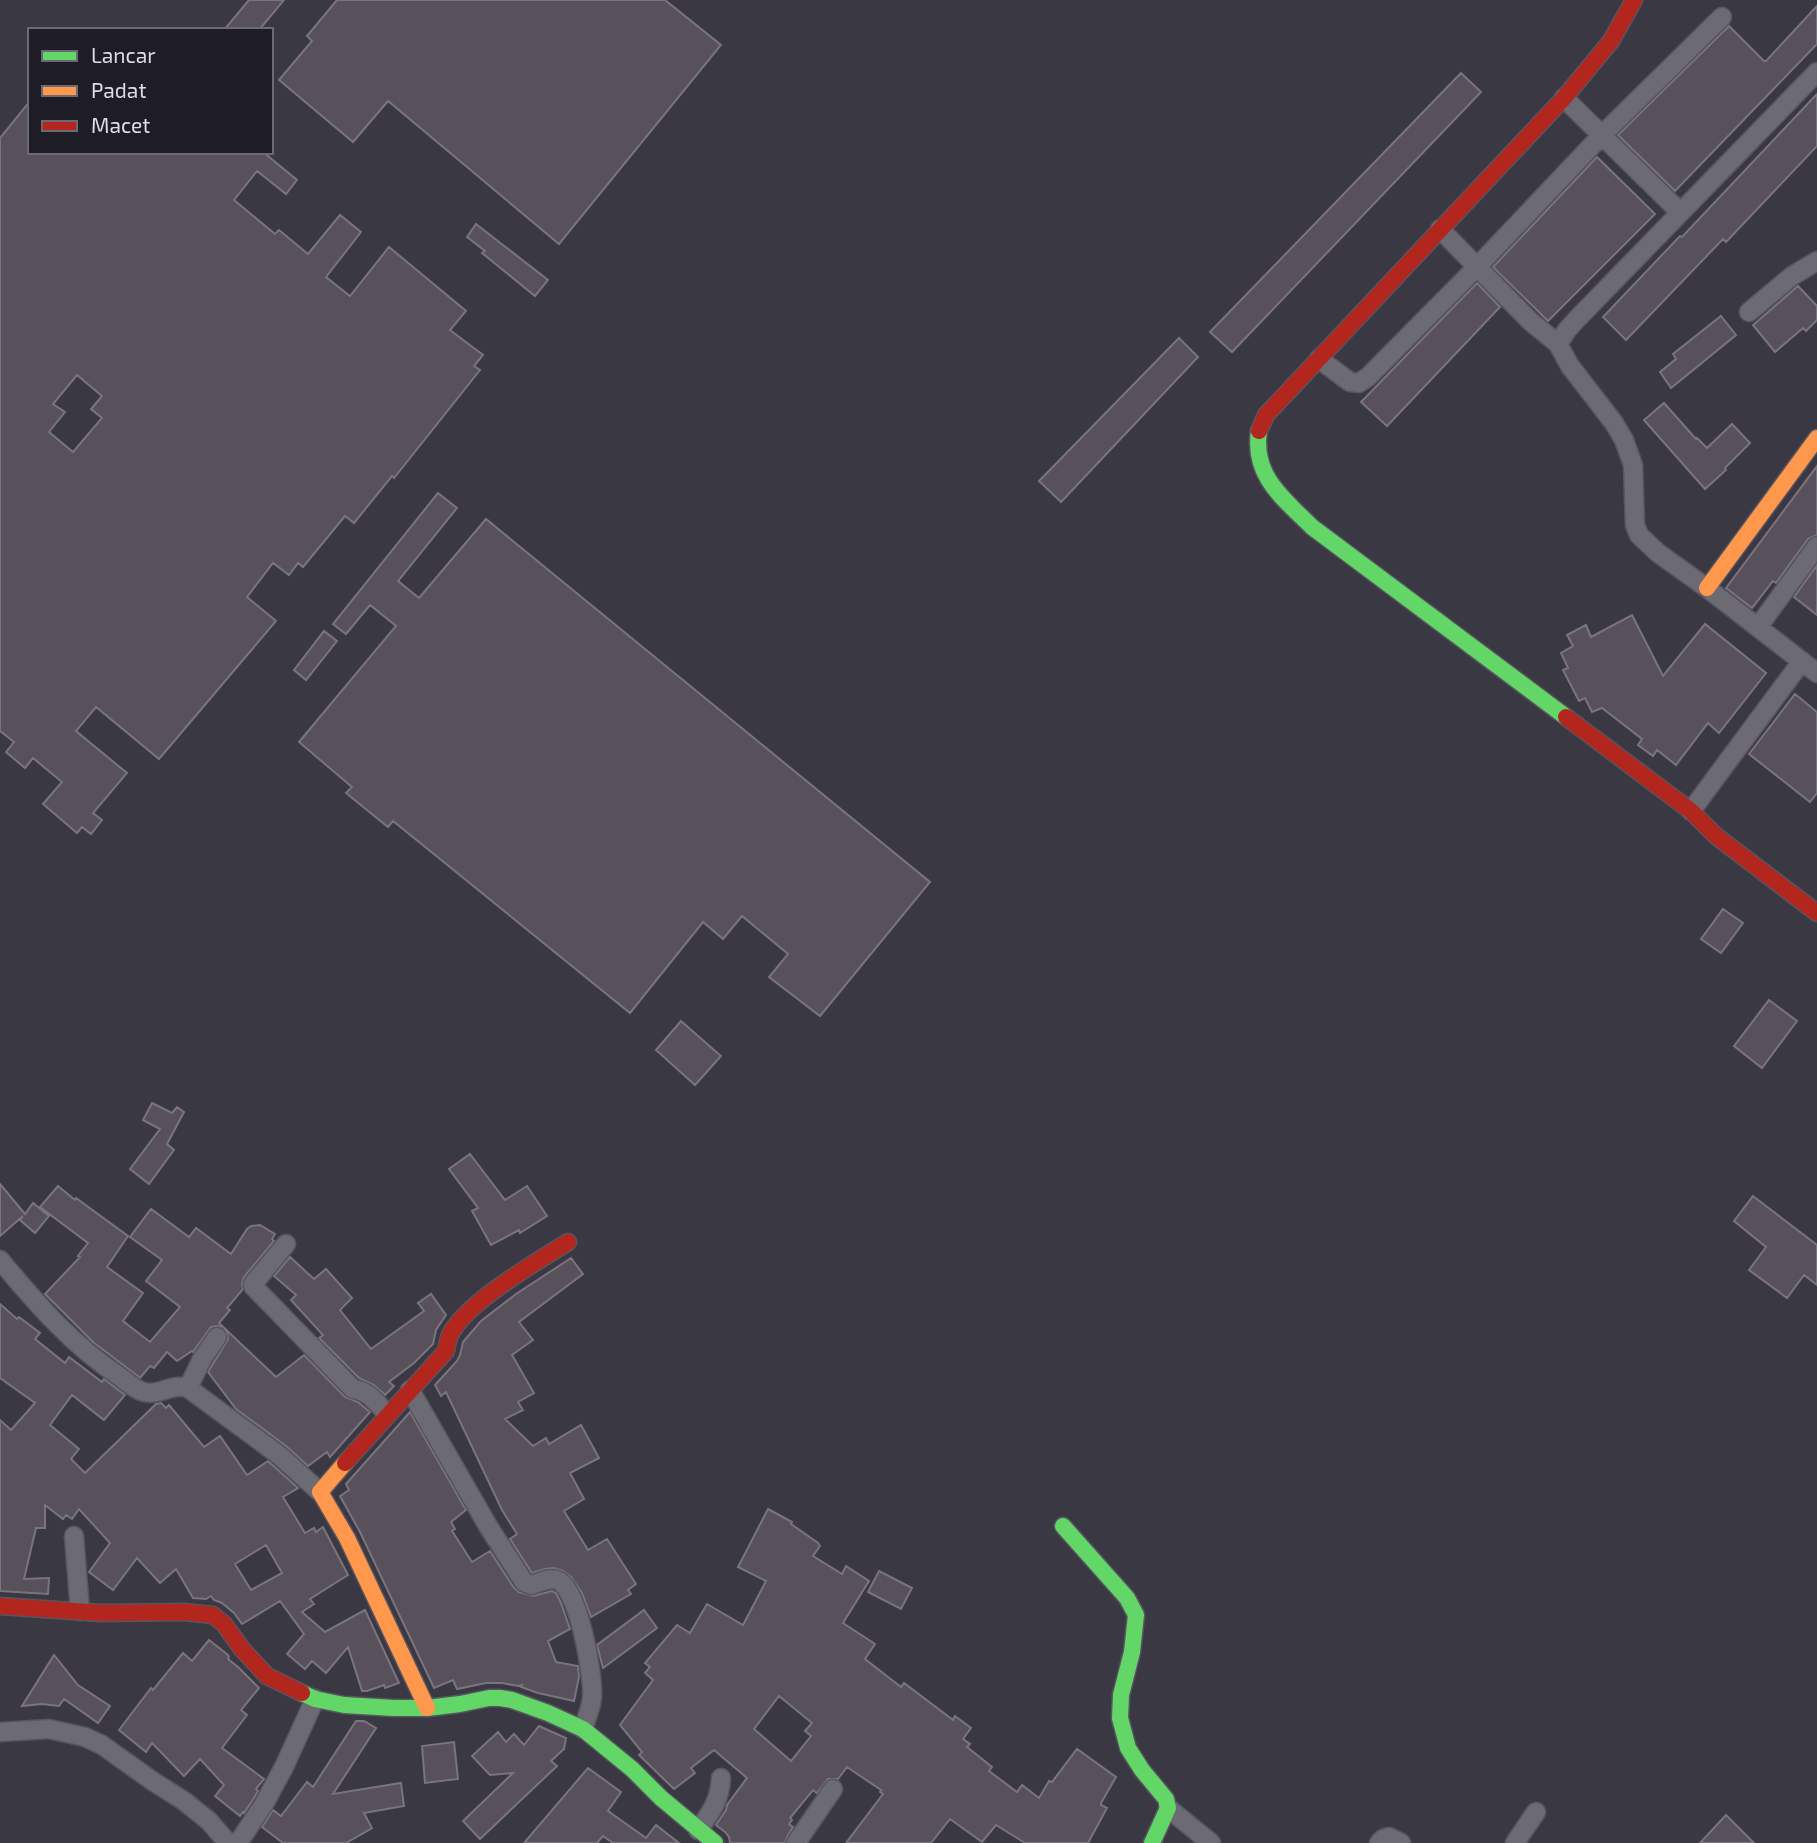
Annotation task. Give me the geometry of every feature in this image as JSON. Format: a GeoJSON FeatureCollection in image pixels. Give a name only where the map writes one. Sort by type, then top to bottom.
{"type":"FeatureCollection","features":[{"type":"Feature","properties":{"kind":"street"},"geometry":{"type":"LineString","coordinates":[[1634,0],[1611,41],[1564,98],[1266,415],[1257,435],[1256,450],[1267,481],[1312,527],[1691,811],[1716,836],[1817,913]]}},
{"type":"Feature","properties":{"kind":"street"},"geometry":{"type":"LineString","coordinates":[[1319,359],[1350,382],[1359,383],[1368,377],[1601,136],[1721,17]]}},
{"type":"Feature","properties":{"kind":"street"},"geometry":{"type":"LineString","coordinates":[[1558,344],[1578,317],[1817,72]]}},
{"type":"Feature","properties":{"kind":"street"},"geometry":{"type":"LineString","coordinates":[[1564,98],[1680,212]]}},
{"type":"Feature","properties":{"kind":"street"},"geometry":{"type":"LineString","coordinates":[[1440,229],[1545,336],[1558,344],[1570,366],[1614,423],[1624,440],[1633,465],[1635,526],[1639,536],[1758,627],[1811,663],[1691,811]]}},
{"type":"Feature","properties":{"kind":"street"},"geometry":{"type":"LineString","coordinates":[[1749,312],[1792,276],[1817,261]]}},
{"type":"Feature","properties":{"kind":"street"},"geometry":{"type":"LineString","coordinates":[[1706,587],[1817,438]]}},
{"type":"Feature","properties":{"kind":"street"},"geometry":{"type":"LineString","coordinates":[[1758,627],[1817,547]]}},
{"type":"Feature","properties":{"kind":"street"},"geometry":{"type":"LineString","coordinates":[[320,1492],[446,1351],[450,1335],[464,1317],[486,1297],[568,1242]]}},
{"type":"Feature","properties":{"kind":"street"},"geometry":{"type":"LineString","coordinates":[[285,1244],[253,1286],[353,1389],[366,1392],[387,1414]]}},
{"type":"Feature","properties":{"kind":"street"},"geometry":{"type":"LineString","coordinates":[[0,1260],[44,1312],[94,1359],[138,1390],[153,1393],[182,1386],[188,1388],[279,1455],[320,1492],[347,1538],[427,1708]]}},
{"type":"Feature","properties":{"kind":"street"},"geometry":{"type":"LineString","coordinates":[[188,1388],[202,1359],[217,1338]]}},
{"type":"Feature","properties":{"kind":"street"},"geometry":{"type":"LineString","coordinates":[[410,1390],[488,1526],[524,1582],[531,1586],[552,1579],[567,1586],[579,1619],[592,1676],[592,1698],[583,1729]]}},
{"type":"Feature","properties":{"kind":"street"},"geometry":{"type":"LineString","coordinates":[[1063,1526],[1127,1598],[1136,1615],[1132,1652],[1121,1695],[1120,1718],[1128,1748],[1166,1799],[1168,1808],[1152,1843]]}},
{"type":"Feature","properties":{"kind":"street"},"geometry":{"type":"LineString","coordinates":[[74,1536],[80,1611]]}},
{"type":"Feature","properties":{"kind":"street"},"geometry":{"type":"LineString","coordinates":[[0,1606],[213,1615],[224,1624],[267,1676],[286,1688],[315,1699],[344,1705],[427,1708],[500,1698],[512,1700],[583,1729],[715,1843]]}},
{"type":"Feature","properties":{"kind":"street"},"geometry":{"type":"LineString","coordinates":[[238,1843],[284,1767],[315,1699]]}},
{"type":"Feature","properties":{"kind":"street"},"geometry":{"type":"LineString","coordinates":[[0,1732],[49,1729],[85,1737],[102,1745],[184,1801],[228,1843]]}},
{"type":"Feature","properties":{"kind":"street"},"geometry":{"type":"LineString","coordinates":[[698,1829],[717,1802],[721,1778]]}},
{"type":"Feature","properties":{"kind":"street"},"geometry":{"type":"LineString","coordinates":[[796,1843],[833,1789]]}},
{"type":"Feature","properties":{"kind":"street"},"geometry":{"type":"LineString","coordinates":[[1168,1808],[1211,1843]]}},
{"type":"Feature","properties":{"kind":"street"},"geometry":{"type":"LineString","coordinates":[[1515,1843],[1536,1812]]}},
{"type":"Feature","properties":{"kind":"street"},"geometry":{"type":"LineString","coordinates":[[1379,1843],[1389,1837],[1401,1843]]}},
{"type":"Feature","properties":{"kind":"building"},"geometry":{"type":"Polygon","coordinates":[[[249,0],[284,0],[261,28],[226,28],[249,0]]]}},
{"type":"Feature","properties":{"kind":"building"},"geometry":{"type":"Polygon","coordinates":[[[337,0],[665,0],[721,45],[559,244],[388,101],[353,142],[279,80],[312,41],[307,36],[337,0]]]}},
{"type":"Feature","properties":{"kind":"building"},"geometry":{"type":"Polygon","coordinates":[[[1817,6],[1817,44],[1675,191],[1618,135],[1729,26],[1766,61],[1817,6]]]}},
{"type":"Feature","properties":{"kind":"building"},"geometry":{"type":"Polygon","coordinates":[[[1461,73],[1481,92],[1232,352],[1210,332],[1461,73]]]}},
{"type":"Feature","properties":{"kind":"building"},"geometry":{"type":"Polygon","coordinates":[[[1817,94],[1817,146],[1726,242],[1723,239],[1626,340],[1603,317],[1817,94]]]}},
{"type":"Feature","properties":{"kind":"building"},"geometry":{"type":"Polygon","coordinates":[[[28,103],[28,154],[265,154],[297,180],[286,194],[257,171],[234,200],[275,234],[279,230],[308,254],[340,215],[361,232],[326,277],[350,296],[389,247],[466,311],[450,330],[483,355],[474,366],[480,370],[394,478],[392,476],[354,523],[345,516],[303,567],[298,563],[289,575],[273,563],[247,597],[276,621],[159,759],[96,707],[76,731],[127,773],[93,813],[102,820],[91,834],[82,827],[77,833],[43,804],[62,782],[33,758],[25,768],[6,752],[14,742],[0,731],[0,138],[28,103]],[[77,375],[53,404],[65,412],[49,432],[73,452],[102,418],[91,409],[102,396],[77,375]]]}},
{"type":"Feature","properties":{"kind":"building"},"geometry":{"type":"Polygon","coordinates":[[[1597,157],[1655,214],[1548,321],[1493,267],[1597,157]]]}},
{"type":"Feature","properties":{"kind":"building"},"geometry":{"type":"Polygon","coordinates":[[[476,224],[548,280],[535,296],[482,253],[485,251],[467,237],[476,224]]]}},
{"type":"Feature","properties":{"kind":"building"},"geometry":{"type":"Polygon","coordinates":[[[1477,283],[1500,307],[1387,426],[1361,402],[1477,283]]]}},
{"type":"Feature","properties":{"kind":"building"},"geometry":{"type":"Polygon","coordinates":[[[1798,286],[1817,306],[1817,320],[1806,331],[1803,328],[1775,352],[1753,325],[1798,286]]]}},
{"type":"Feature","properties":{"kind":"building"},"geometry":{"type":"Polygon","coordinates":[[[1721,316],[1736,335],[1671,388],[1660,372],[1676,359],[1673,354],[1721,316]]]}},
{"type":"Feature","properties":{"kind":"building"},"geometry":{"type":"Polygon","coordinates":[[[1179,338],[1198,357],[1061,502],[1039,481],[1179,338]]]}},
{"type":"Feature","properties":{"kind":"building"},"geometry":{"type":"Polygon","coordinates":[[[1664,403],[1707,448],[1732,424],[1750,443],[1705,489],[1644,420],[1664,403]]]}},
{"type":"Feature","properties":{"kind":"building"},"geometry":{"type":"Polygon","coordinates":[[[1817,466],[1817,535],[1808,539],[1776,583],[1773,581],[1752,608],[1726,588],[1817,466]]]}},
{"type":"Feature","properties":{"kind":"building"},"geometry":{"type":"Polygon","coordinates":[[[438,493],[457,508],[398,581],[419,598],[486,519],[930,882],[820,1016],[769,977],[788,954],[742,916],[723,939],[703,922],[630,1013],[393,821],[388,827],[346,793],[352,787],[299,742],[396,626],[370,605],[346,634],[333,624],[438,493]]]}},
{"type":"Feature","properties":{"kind":"building"},"geometry":{"type":"Polygon","coordinates":[[[1817,565],[1817,615],[1794,597],[1817,565]]]}},
{"type":"Feature","properties":{"kind":"building"},"geometry":{"type":"Polygon","coordinates":[[[1632,615],[1663,676],[1705,624],[1766,673],[1719,733],[1708,723],[1676,765],[1657,750],[1653,756],[1638,745],[1642,739],[1602,708],[1592,712],[1585,698],[1579,701],[1563,670],[1568,668],[1561,653],[1573,646],[1567,635],[1586,625],[1591,637],[1632,615]]]}},
{"type":"Feature","properties":{"kind":"building"},"geometry":{"type":"Polygon","coordinates":[[[324,631],[337,641],[306,680],[294,670],[324,631]]]}},
{"type":"Feature","properties":{"kind":"building"},"geometry":{"type":"Polygon","coordinates":[[[1795,694],[1817,712],[1817,793],[1810,802],[1749,754],[1795,694]]]}},
{"type":"Feature","properties":{"kind":"building"},"geometry":{"type":"Polygon","coordinates":[[[1723,909],[1743,923],[1721,953],[1701,939],[1723,909]]]}},
{"type":"Feature","properties":{"kind":"building"},"geometry":{"type":"Polygon","coordinates":[[[1769,1000],[1797,1021],[1762,1068],[1734,1046],[1769,1000]]]}},
{"type":"Feature","properties":{"kind":"building"},"geometry":{"type":"Polygon","coordinates":[[[681,1021],[721,1056],[695,1085],[656,1050],[681,1021]]]}},
{"type":"Feature","properties":{"kind":"building"},"geometry":{"type":"Polygon","coordinates":[[[152,1103],[172,1113],[177,1107],[184,1112],[167,1144],[174,1150],[149,1184],[130,1169],[160,1129],[143,1120],[152,1103]]]}},
{"type":"Feature","properties":{"kind":"building"},"geometry":{"type":"Polygon","coordinates":[[[470,1154],[505,1200],[527,1186],[547,1216],[520,1233],[519,1230],[491,1245],[472,1211],[478,1208],[449,1169],[470,1154]]]}},
{"type":"Feature","properties":{"kind":"building"},"geometry":{"type":"Polygon","coordinates":[[[0,1184],[25,1214],[33,1203],[49,1216],[35,1233],[20,1220],[23,1216],[0,1236],[0,1184]]]}},
{"type":"Feature","properties":{"kind":"building"},"geometry":{"type":"Polygon","coordinates":[[[58,1186],[128,1236],[107,1267],[143,1293],[123,1321],[150,1342],[180,1307],[146,1281],[162,1260],[130,1237],[151,1209],[189,1237],[196,1228],[231,1254],[251,1226],[260,1225],[275,1234],[272,1239],[274,1241],[244,1277],[243,1289],[227,1308],[230,1310],[219,1323],[276,1377],[304,1355],[345,1397],[358,1402],[370,1412],[330,1457],[327,1452],[308,1466],[236,1409],[208,1372],[228,1339],[223,1327],[217,1326],[211,1327],[193,1352],[177,1361],[167,1352],[154,1368],[150,1366],[140,1378],[93,1342],[45,1294],[80,1257],[78,1256],[88,1243],[40,1207],[58,1186]]]}},
{"type":"Feature","properties":{"kind":"building"},"geometry":{"type":"Polygon","coordinates":[[[1753,1196],[1817,1245],[1817,1285],[1804,1275],[1787,1298],[1749,1270],[1766,1247],[1734,1221],[1753,1196]]]}},
{"type":"Feature","properties":{"kind":"building"},"geometry":{"type":"Polygon","coordinates":[[[290,1257],[314,1279],[326,1269],[352,1298],[340,1310],[371,1349],[424,1311],[418,1303],[431,1294],[446,1315],[436,1330],[433,1344],[389,1382],[394,1386],[385,1395],[374,1385],[359,1378],[319,1338],[323,1335],[291,1300],[296,1295],[274,1276],[290,1257]]]}},
{"type":"Feature","properties":{"kind":"building"},"geometry":{"type":"Polygon","coordinates":[[[571,1258],[583,1274],[519,1322],[533,1340],[512,1355],[534,1393],[518,1402],[523,1410],[505,1419],[533,1446],[546,1438],[549,1444],[581,1425],[599,1458],[570,1473],[584,1499],[564,1511],[588,1550],[607,1539],[636,1584],[628,1590],[631,1594],[591,1617],[582,1593],[571,1577],[563,1571],[554,1568],[532,1573],[510,1539],[517,1534],[502,1510],[446,1392],[441,1396],[435,1385],[457,1361],[463,1342],[481,1321],[571,1258]]]}},
{"type":"Feature","properties":{"kind":"building"},"geometry":{"type":"Polygon","coordinates":[[[0,1304],[17,1319],[19,1317],[40,1333],[35,1339],[65,1363],[69,1357],[102,1382],[104,1379],[125,1395],[104,1420],[72,1395],[50,1425],[79,1449],[71,1459],[85,1473],[156,1404],[161,1403],[166,1408],[169,1405],[204,1447],[220,1436],[247,1475],[268,1461],[298,1488],[283,1497],[305,1533],[314,1528],[316,1532],[323,1527],[348,1575],[310,1599],[314,1604],[302,1612],[325,1632],[365,1610],[399,1683],[362,1691],[348,1647],[326,1673],[312,1661],[305,1669],[287,1654],[304,1634],[280,1601],[242,1624],[234,1613],[211,1596],[206,1599],[193,1598],[176,1569],[160,1583],[137,1558],[113,1590],[89,1572],[110,1543],[79,1509],[72,1519],[66,1515],[63,1519],[45,1505],[45,1528],[36,1528],[24,1579],[49,1578],[48,1594],[0,1591],[0,1420],[11,1430],[35,1403],[0,1378],[0,1304]],[[266,1545],[235,1564],[251,1590],[282,1573],[266,1545]]]}},
{"type":"Feature","properties":{"kind":"building"},"geometry":{"type":"Polygon","coordinates":[[[410,1412],[466,1510],[451,1522],[455,1529],[452,1531],[472,1562],[490,1551],[519,1592],[533,1596],[552,1591],[556,1593],[570,1629],[548,1641],[556,1662],[578,1666],[579,1677],[574,1701],[538,1693],[521,1687],[522,1685],[502,1683],[486,1683],[457,1689],[453,1680],[434,1688],[360,1532],[340,1496],[349,1490],[346,1484],[410,1412]]]}},
{"type":"Feature","properties":{"kind":"building"},"geometry":{"type":"Polygon","coordinates":[[[768,1509],[792,1522],[791,1524],[818,1543],[820,1546],[813,1556],[842,1574],[846,1566],[869,1581],[843,1623],[875,1644],[865,1659],[901,1687],[904,1683],[953,1720],[955,1716],[971,1728],[963,1739],[970,1744],[967,1747],[992,1767],[989,1771],[1017,1792],[1022,1785],[1039,1798],[1049,1781],[1052,1782],[1077,1749],[1116,1777],[1101,1803],[1107,1808],[1088,1843],[1025,1843],[996,1825],[982,1842],[950,1819],[931,1843],[846,1843],[883,1794],[847,1767],[838,1779],[828,1779],[817,1793],[813,1790],[790,1818],[792,1820],[789,1824],[793,1827],[785,1843],[730,1843],[729,1837],[716,1825],[747,1778],[714,1750],[691,1768],[695,1773],[674,1789],[639,1755],[642,1752],[620,1725],[653,1680],[645,1673],[650,1667],[645,1663],[677,1625],[690,1633],[707,1604],[743,1625],[766,1581],[738,1567],[768,1509]],[[779,1696],[754,1729],[791,1761],[811,1736],[805,1731],[812,1723],[779,1696]]]}},
{"type":"Feature","properties":{"kind":"building"},"geometry":{"type":"Polygon","coordinates":[[[879,1571],[912,1588],[901,1609],[868,1592],[879,1571]]]}},
{"type":"Feature","properties":{"kind":"building"},"geometry":{"type":"Polygon","coordinates":[[[644,1610],[657,1628],[603,1668],[597,1645],[644,1610]]]}},
{"type":"Feature","properties":{"kind":"building"},"geometry":{"type":"Polygon","coordinates":[[[209,1640],[228,1655],[228,1659],[259,1688],[241,1710],[247,1715],[222,1748],[264,1779],[240,1816],[215,1796],[224,1785],[200,1759],[184,1776],[152,1743],[146,1752],[119,1730],[151,1688],[153,1690],[183,1653],[192,1661],[209,1640]]]}},
{"type":"Feature","properties":{"kind":"building"},"geometry":{"type":"Polygon","coordinates":[[[54,1655],[78,1685],[110,1706],[98,1723],[64,1699],[59,1706],[22,1706],[54,1655]]]}},
{"type":"Feature","properties":{"kind":"building"},"geometry":{"type":"Polygon","coordinates":[[[356,1721],[364,1721],[376,1728],[333,1794],[401,1783],[404,1806],[364,1813],[372,1828],[346,1843],[283,1843],[262,1827],[273,1810],[281,1816],[307,1782],[313,1787],[356,1721]]]}},
{"type":"Feature","properties":{"kind":"building"},"geometry":{"type":"Polygon","coordinates":[[[539,1726],[566,1738],[564,1749],[551,1761],[557,1766],[480,1839],[463,1821],[513,1773],[490,1775],[472,1756],[498,1732],[506,1742],[514,1734],[524,1745],[539,1726]]]}},
{"type":"Feature","properties":{"kind":"building"},"geometry":{"type":"Polygon","coordinates":[[[454,1742],[458,1779],[425,1783],[422,1746],[454,1742]]]}},
{"type":"Feature","properties":{"kind":"building"},"geometry":{"type":"Polygon","coordinates":[[[588,1768],[621,1792],[608,1811],[646,1838],[656,1825],[679,1843],[613,1843],[603,1836],[597,1843],[524,1843],[588,1768]]]}},
{"type":"Feature","properties":{"kind":"building"},"geometry":{"type":"Polygon","coordinates":[[[1726,1815],[1754,1843],[1700,1843],[1726,1815]]]}},
{"type":"Feature","properties":{"kind":"traffic: fast"},"geometry":{"type":"LineString","coordinates":[[1259,431],[1258,447],[1265,474],[1281,496],[1312,527],[1566,717]]}},
{"type":"Feature","properties":{"kind":"traffic: fast"},"geometry":{"type":"LineString","coordinates":[[1063,1526],[1127,1598],[1136,1615],[1132,1652],[1121,1695],[1120,1718],[1128,1748],[1166,1799],[1168,1808],[1152,1843]]}},
{"type":"Feature","properties":{"kind":"traffic: fast"},"geometry":{"type":"LineString","coordinates":[[302,1693],[315,1699],[344,1705],[394,1708],[427,1708],[500,1698],[548,1713],[583,1729],[715,1843]]}},
{"type":"Feature","properties":{"kind":"traffic: slow"},"geometry":{"type":"LineString","coordinates":[[1707,588],[1817,438]]}},
{"type":"Feature","properties":{"kind":"traffic: slow"},"geometry":{"type":"LineString","coordinates":[[345,1463],[320,1492],[347,1538],[427,1708]]}},
{"type":"Feature","properties":{"kind":"traffic: jam"},"geometry":{"type":"LineString","coordinates":[[1259,431],[1266,415],[1564,98],[1611,41],[1634,0]]}},
{"type":"Feature","properties":{"kind":"traffic: jam"},"geometry":{"type":"LineString","coordinates":[[1566,717],[1691,811],[1716,836],[1817,913]]}},
{"type":"Feature","properties":{"kind":"traffic: jam"},"geometry":{"type":"LineString","coordinates":[[345,1463],[446,1351],[450,1335],[471,1309],[503,1284],[568,1242]]}},
{"type":"Feature","properties":{"kind":"traffic: jam"},"geometry":{"type":"LineString","coordinates":[[0,1606],[101,1613],[184,1612],[213,1615],[224,1624],[267,1676],[302,1693]]}}]}
